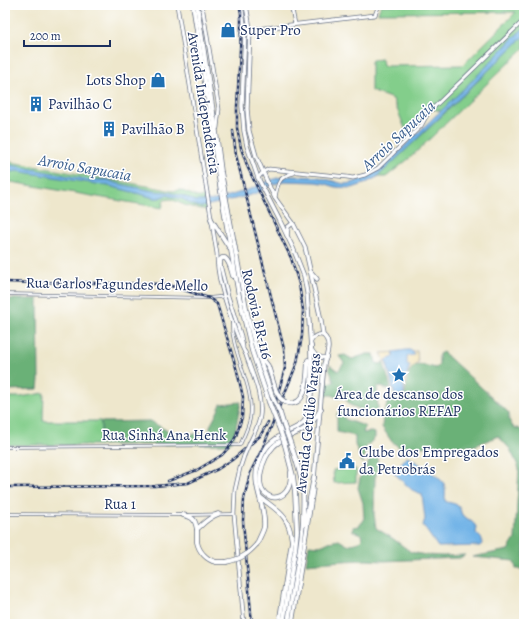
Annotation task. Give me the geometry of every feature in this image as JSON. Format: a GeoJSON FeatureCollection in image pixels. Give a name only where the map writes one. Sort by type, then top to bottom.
{"type":"FeatureCollection","features":[{"type":"Feature","properties":{"kind":"highway","name":"Rodovia BR-116"},"geometry":{"type":"LineString","coordinates":[[193,5],[237,286],[252,351],[285,444],[293,476],[297,532],[283,624]]}},
{"type":"Feature","properties":{"kind":"highway","name":"Rodovia BR-116"},"geometry":{"type":"LineString","coordinates":[[197,5],[216,132],[222,191]]}},
{"type":"Feature","properties":{"kind":"highway","name":"Rodovia BR-116"},"geometry":{"type":"LineString","coordinates":[[225,208],[247,313],[256,348],[272,396],[280,413],[290,442],[300,474],[303,490],[304,506],[302,534],[288,624]]}},
{"type":"Feature","properties":{"kind":"highway"},"geometry":{"type":"LineString","coordinates":[[211,219],[231,249]]}},
{"type":"Feature","properties":{"kind":"highway"},"geometry":{"type":"LineString","coordinates":[[220,264],[220,260],[222,258],[227,259],[237,286]]}},
{"type":"Feature","properties":{"kind":"highway"},"geometry":{"type":"LineString","coordinates":[[256,348],[268,366],[276,391],[280,398],[285,402],[294,404],[301,400],[305,391],[311,346]]}},
{"type":"Feature","properties":{"kind":"highway"},"geometry":{"type":"LineString","coordinates":[[183,515],[191,517],[195,521],[198,529],[197,542],[204,556],[209,560],[226,562],[242,558],[257,544],[264,528],[264,510],[256,481],[261,455],[268,444],[276,438],[299,427],[309,413],[311,401],[311,346]]}},
{"type":"Feature","properties":{"kind":"highway"},"geometry":{"type":"LineString","coordinates":[[289,460],[291,474],[290,484],[286,492],[281,496],[274,498],[262,489],[260,480],[262,467],[267,456],[278,442],[308,426],[316,418],[321,409]]}},
{"type":"Feature","properties":{"kind":"highway"},"geometry":{"type":"LineString","coordinates":[[302,534],[314,477]]}},
{"type":"Feature","properties":{"kind":"highway"},"geometry":{"type":"LineString","coordinates":[[260,496],[281,514],[291,531],[292,541],[279,624]]}},
{"type":"Feature","properties":{"kind":"highway"},"geometry":{"type":"LineString","coordinates":[[198,529],[205,521],[218,514]]}},
{"type":"Feature","properties":{"kind":"highway"},"geometry":{"type":"LineString","coordinates":[[290,605],[293,616]]}},
{"type":"Feature","properties":{"kind":"main road","name":"Avenida Independência"},"geometry":{"type":"LineString","coordinates":[[177,5],[217,254]]}},
{"type":"Feature","properties":{"kind":"main road","name":"Rodovia BR-116"},"geometry":{"type":"LineString","coordinates":[[202,5],[218,109],[216,132]]}},
{"type":"Feature","properties":{"kind":"main road"},"geometry":{"type":"LineString","coordinates":[[241,5],[247,30]]}},
{"type":"Feature","properties":{"kind":"main road"},"geometry":{"type":"LineString","coordinates":[[246,5],[247,30]]}},
{"type":"Feature","properties":{"kind":"main road"},"geometry":{"type":"LineString","coordinates":[[291,5],[295,24]]}},
{"type":"Feature","properties":{"kind":"main road"},"geometry":{"type":"LineString","coordinates":[[247,30],[375,15],[379,5]]}},
{"type":"Feature","properties":{"kind":"main road"},"geometry":{"type":"LineString","coordinates":[[259,179],[263,172],[269,169],[353,178],[365,175],[378,168],[421,126],[428,113],[524,20]]}},
{"type":"Feature","properties":{"kind":"main road","name":"Avenida Getúlio Vargas"},"geometry":{"type":"LineString","coordinates":[[247,30],[242,106],[245,138],[259,179],[293,248],[304,276],[310,322],[311,346]]}},
{"type":"Feature","properties":{"kind":"main road","name":"Avenida Getúlio Vargas"},"geometry":{"type":"LineString","coordinates":[[247,30],[247,110],[251,138],[256,156],[270,188],[275,198],[293,223],[305,247],[323,334],[326,337],[328,345],[328,351],[324,364],[313,494],[292,624]]}},
{"type":"Feature","properties":{"kind":"main road"},"geometry":{"type":"LineString","coordinates":[[243,79],[248,79]]}},
{"type":"Feature","properties":{"kind":"main road"},"geometry":{"type":"LineString","coordinates":[[245,138],[251,138]]}},
{"type":"Feature","properties":{"kind":"main road"},"geometry":{"type":"LineString","coordinates":[[275,198],[277,186],[281,179],[297,172]]}},
{"type":"Feature","properties":{"kind":"main road"},"geometry":{"type":"LineString","coordinates":[[287,236],[288,227],[293,223]]}},
{"type":"Feature","properties":{"kind":"main road"},"geometry":{"type":"LineString","coordinates":[[217,254],[237,337],[245,353],[257,387],[260,402],[260,416],[244,456],[235,490],[234,514],[244,624]]}},
{"type":"Feature","properties":{"kind":"main road"},"geometry":{"type":"LineString","coordinates":[[217,254],[217,264],[224,296],[233,318]]}},
{"type":"Feature","properties":{"kind":"main road"},"geometry":{"type":"LineString","coordinates":[[310,270],[317,279]]}},
{"type":"Feature","properties":{"kind":"main road"},"geometry":{"type":"LineString","coordinates":[[310,341],[316,335],[323,334]]}},
{"type":"Feature","properties":{"kind":"main road"},"geometry":{"type":"LineString","coordinates":[[311,346],[311,349],[316,356],[326,358]]}},
{"type":"Feature","properties":{"kind":"street","name":"Rua Carlos Fagundes de Mello"},"geometry":{"type":"LineString","coordinates":[[5,294],[209,298],[228,296]]}},
{"type":"Feature","properties":{"kind":"street","name":"Rua Sinhá Ana Henk"},"geometry":{"type":"LineString","coordinates":[[5,447],[240,445],[250,417],[250,402],[233,336],[233,318]]}},
{"type":"Feature","properties":{"kind":"street","name":"Rua 1"},"geometry":{"type":"LineString","coordinates":[[5,514],[234,514]]}},
{"type":"Feature","properties":{"kind":"green space"},"geometry":{"type":"Polygon","coordinates":[[[381,5],[524,5],[524,28],[441,111],[428,108],[408,136],[393,99],[371,91],[372,60],[382,59],[383,66],[463,65],[516,12],[378,13],[381,5]]]}},
{"type":"Feature","properties":{"kind":"green space"},"geometry":{"type":"Polygon","coordinates":[[[524,36],[524,48],[411,157],[386,177],[377,177],[443,115],[524,36]]]}},
{"type":"Feature","properties":{"kind":"green space"},"geometry":{"type":"Polygon","coordinates":[[[5,161],[173,191],[180,190],[197,197],[205,197],[205,201],[195,201],[167,192],[153,191],[115,183],[108,180],[90,180],[7,165],[5,164],[5,161]]]}},
{"type":"Feature","properties":{"kind":"green space"},"geometry":{"type":"Polygon","coordinates":[[[5,169],[12,172],[17,170],[109,186],[154,198],[159,198],[166,195],[183,199],[191,204],[201,207],[206,206],[207,210],[187,206],[171,199],[164,200],[162,208],[5,181],[5,169]]]}},
{"type":"Feature","properties":{"kind":"green space"},"geometry":{"type":"Polygon","coordinates":[[[5,299],[38,299],[38,389],[5,389],[5,299]]]}},
{"type":"Feature","properties":{"kind":"green space"},"geometry":{"type":"Polygon","coordinates":[[[443,352],[509,413],[509,420],[513,427],[520,429],[524,434],[524,569],[516,569],[514,561],[472,557],[508,550],[515,539],[519,468],[510,449],[498,436],[474,446],[399,447],[392,442],[382,427],[383,416],[388,401],[395,398],[402,398],[405,394],[407,376],[411,369],[414,366],[419,365],[436,368],[439,365],[439,354],[443,352]]]}},
{"type":"Feature","properties":{"kind":"green space"},"geometry":{"type":"Polygon","coordinates":[[[367,354],[374,354],[376,363],[382,364],[383,361],[391,388],[385,389],[381,386],[377,387],[378,412],[371,414],[350,405],[345,398],[326,395],[326,383],[334,382],[329,368],[330,365],[338,371],[344,363],[339,356],[345,355],[352,359],[367,354]]]}},
{"type":"Feature","properties":{"kind":"green space"},"geometry":{"type":"Polygon","coordinates":[[[44,393],[43,421],[101,421],[101,445],[5,445],[5,397],[20,397],[44,393]]]}},
{"type":"Feature","properties":{"kind":"green space"},"geometry":{"type":"Polygon","coordinates":[[[241,402],[234,437],[229,444],[102,445],[101,422],[150,421],[173,434],[210,434],[210,426],[221,404],[241,402]]]}},
{"type":"Feature","properties":{"kind":"green space"},"geometry":{"type":"Polygon","coordinates":[[[343,412],[346,420],[365,427],[363,433],[375,433],[375,438],[366,447],[363,464],[355,445],[355,436],[337,432],[337,413],[343,412]]]}},
{"type":"Feature","properties":{"kind":"green space"},"geometry":{"type":"Polygon","coordinates":[[[377,456],[378,469],[375,478],[374,514],[376,528],[411,552],[425,555],[443,556],[465,555],[460,558],[383,561],[366,560],[306,564],[309,545],[319,546],[339,540],[347,545],[359,542],[362,539],[361,534],[353,531],[353,527],[359,526],[364,520],[363,503],[358,488],[361,473],[365,469],[371,457],[377,456]]]}},
{"type":"Feature","properties":{"kind":"green space"},"geometry":{"type":"Polygon","coordinates":[[[356,469],[356,482],[334,483],[333,470],[356,469]]]}},
{"type":"Feature","properties":{"kind":"sand","name":"Área de descanso dos funcionários REFAP"},"geometry":{"type":"Polygon","coordinates":[[[417,351],[418,363],[409,371],[405,394],[395,398],[390,372],[381,353],[417,351]]]}},
{"type":"Feature","properties":{"kind":"water"},"geometry":{"type":"Polygon","coordinates":[[[524,28],[524,36],[391,164],[377,177],[352,188],[336,187],[315,182],[284,181],[254,194],[201,207],[191,204],[183,199],[166,195],[159,198],[154,198],[109,186],[17,171],[12,172],[5,169],[5,164],[90,180],[108,180],[115,183],[153,191],[167,192],[195,201],[216,200],[248,190],[277,178],[290,176],[318,177],[344,184],[352,183],[365,178],[383,167],[524,28]]]}},
{"type":"Feature","properties":{"kind":"water","name":"Área de descanso dos funcionários REFAP"},"geometry":{"type":"Polygon","coordinates":[[[410,350],[414,353],[414,355],[407,356],[407,365],[410,365],[404,381],[403,396],[395,396],[386,360],[394,357],[393,352],[410,350]]]}},
{"type":"Feature","properties":{"kind":"water"},"geometry":{"type":"Polygon","coordinates":[[[407,457],[427,469],[442,481],[445,488],[445,501],[457,505],[462,515],[475,525],[477,530],[476,533],[482,539],[482,544],[480,546],[438,547],[423,525],[425,519],[422,494],[412,490],[393,471],[407,457]]]}},
{"type":"Feature","properties":{"kind":"railway"},"geometry":{"type":"LineString","coordinates":[[239,5],[241,12],[241,30],[237,128],[241,148],[248,168],[291,258],[299,284],[303,310],[302,336],[297,363],[263,447],[250,473],[244,499],[243,521],[252,624]]}},
{"type":"Feature","properties":{"kind":"railway"},"geometry":{"type":"LineString","coordinates":[[233,131],[236,155],[284,349],[285,368],[275,405]]}},
{"type":"Feature","properties":{"kind":"railway"},"geometry":{"type":"LineString","coordinates":[[6,282],[36,283]]}},
{"type":"Feature","properties":{"kind":"railway"},"geometry":{"type":"LineString","coordinates":[[31,282],[165,284],[209,298],[217,304],[237,371],[243,397],[242,417],[236,436],[231,445],[222,455],[197,470],[168,481]]}},
{"type":"Feature","properties":{"kind":"railway"},"geometry":{"type":"LineString","coordinates":[[5,487],[155,486],[188,483],[218,469],[232,460],[260,436],[268,422]]}},
{"type":"Feature","properties":{"kind":"place","name":"Super Pro"},"geometry":{"type":"Point","coordinates":[228,30]}},
{"type":"Feature","properties":{"kind":"place","name":"Lots Shop"},"geometry":{"type":"Point","coordinates":[158,80]}},
{"type":"Feature","properties":{"kind":"place","name":"Pavilhão C"},"geometry":{"type":"Point","coordinates":[36,104]}},
{"type":"Feature","properties":{"kind":"place","name":"Pavilhão B"},"geometry":{"type":"Point","coordinates":[109,129]}},
{"type":"Feature","properties":{"kind":"place","name":"Área de descanso dos funcionários REFAP"},"geometry":{"type":"Point","coordinates":[399,375]}},
{"type":"Feature","properties":{"kind":"place","name":"Clube dos Empregados da Petrobrás"},"geometry":{"type":"Point","coordinates":[347,461]}},
{"type":"Feature","properties":{"kind":"water label","name":"Arroio Sapucaia"},"geometry":{"type":"Point","coordinates":[398,135]}},
{"type":"Feature","properties":{"kind":"water label","name":"Arroio Sapucaia"},"geometry":{"type":"Point","coordinates":[85,167]}}]}
